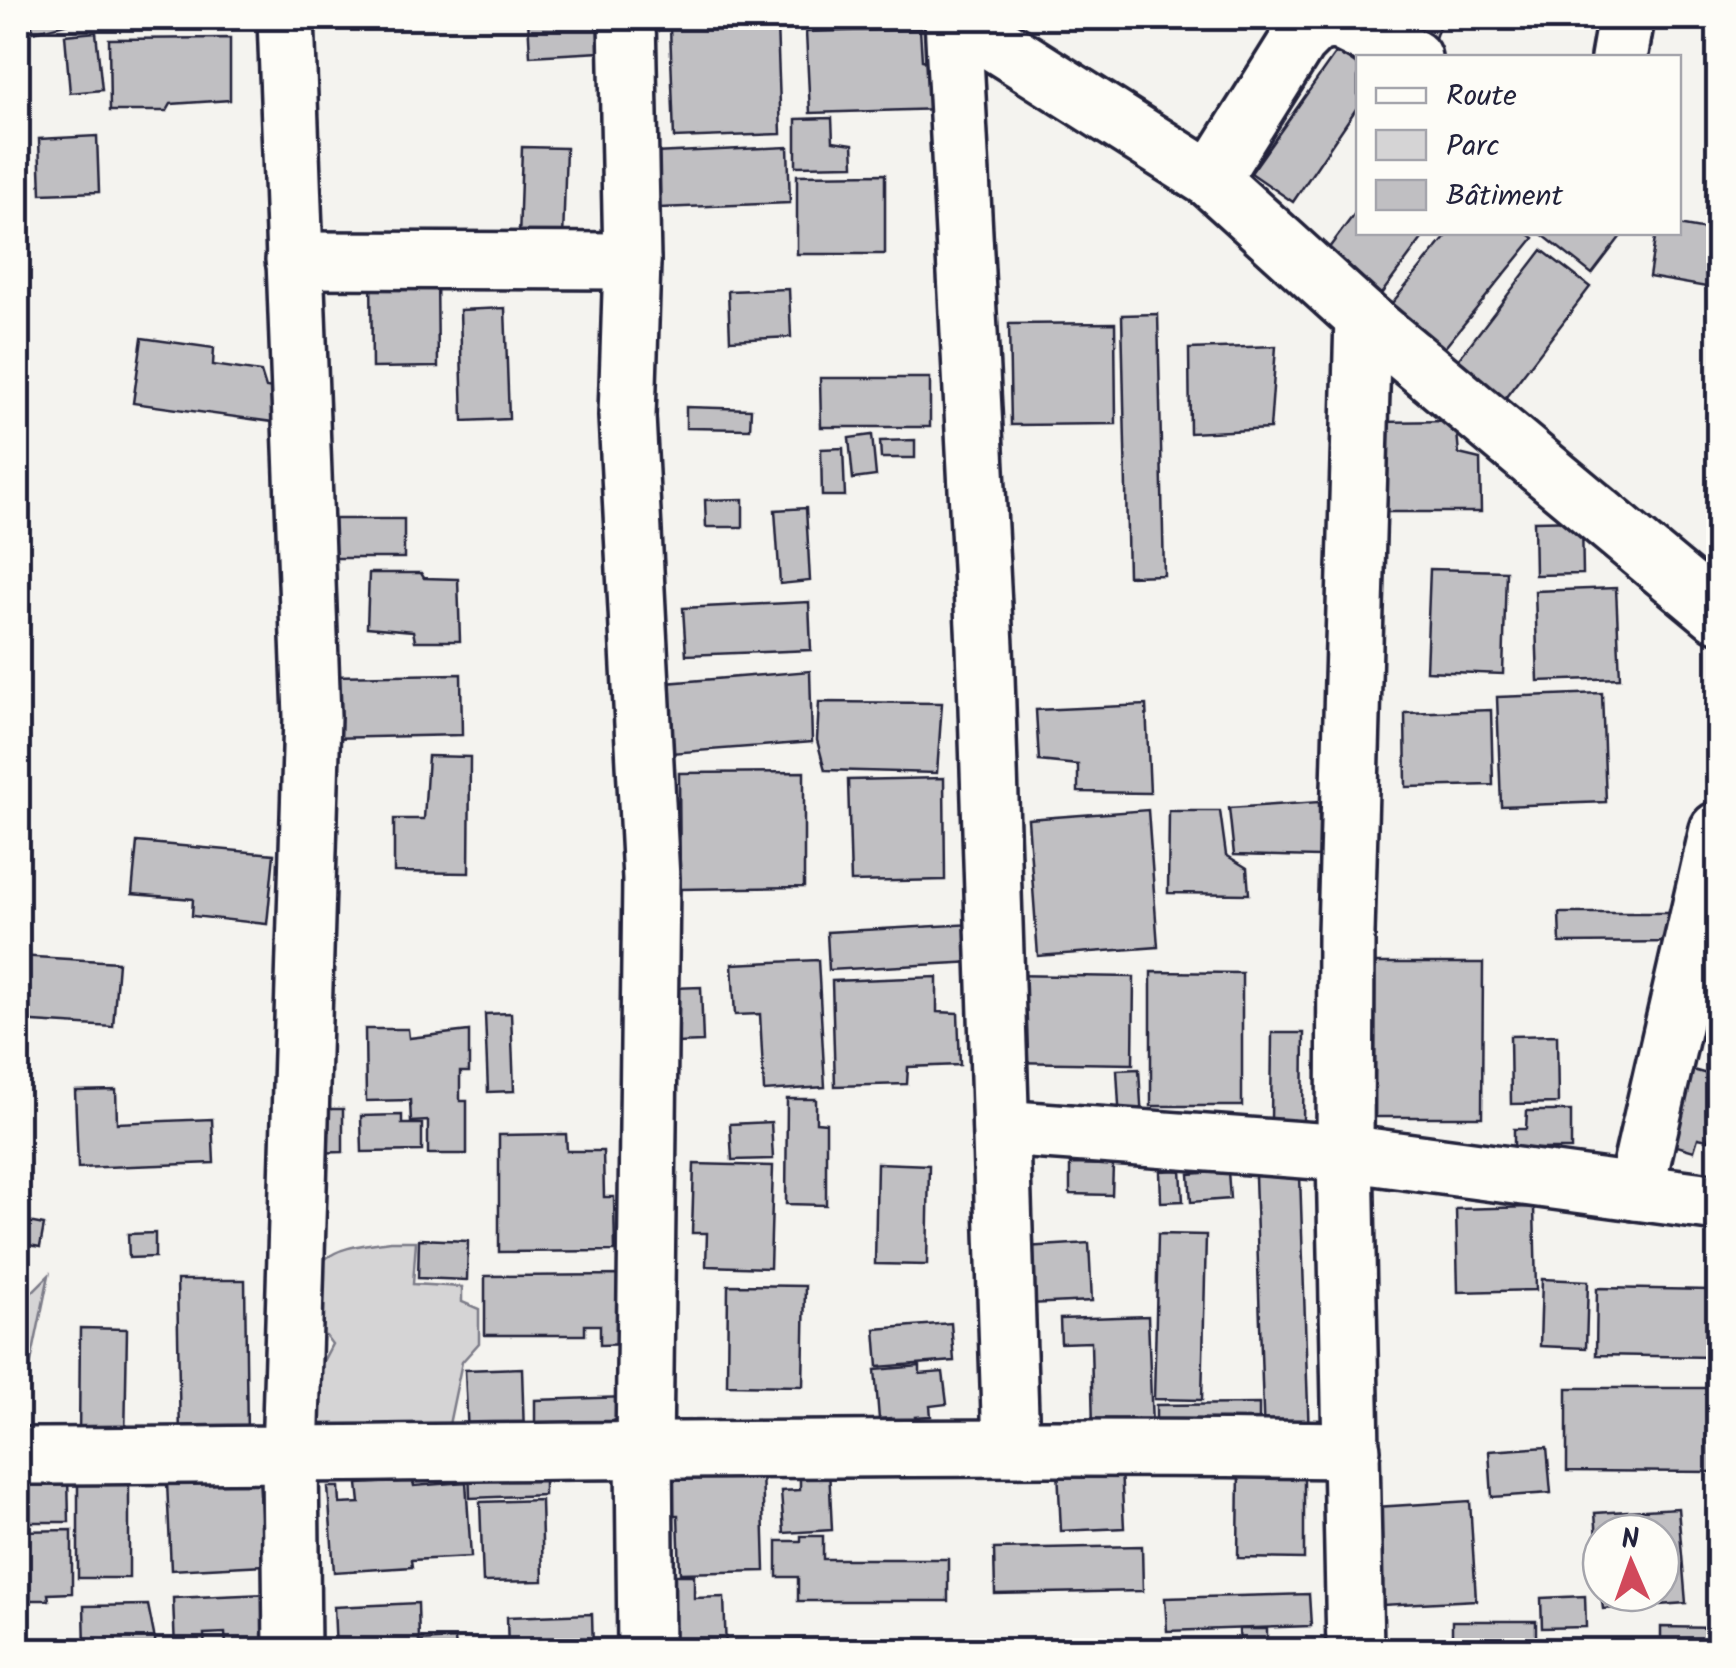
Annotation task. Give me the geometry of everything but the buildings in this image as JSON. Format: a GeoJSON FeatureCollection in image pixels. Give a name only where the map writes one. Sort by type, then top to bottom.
{"type":"FeatureCollection","features":[{"type":"Feature","properties":{"kind":"street"},"geometry":{"type":"LineString","coordinates":[[286,18],[312,716],[290,1457],[292,1650]]}},
{"type":"Feature","properties":{"kind":"street"},"geometry":{"type":"LineString","coordinates":[[627,18],[632,260],[626,416],[651,878],[644,1454],[646,1650]]}},
{"type":"Feature","properties":{"kind":"street"},"geometry":{"type":"LineString","coordinates":[[954,18],[1210,180],[1363,318],[1718,614]]}},
{"type":"Feature","properties":{"kind":"street"},"geometry":{"type":"LineString","coordinates":[[954,18],[985,646],[1011,1446]]}},
{"type":"Feature","properties":{"kind":"street"},"geometry":{"type":"LineString","coordinates":[[1620,55],[1626,18]]}},
{"type":"Feature","properties":{"kind":"street"},"geometry":{"type":"LineString","coordinates":[[1210,180],[1298,42],[1315,24],[1336,20],[1407,55]]}},
{"type":"Feature","properties":{"kind":"street"},"geometry":{"type":"LineString","coordinates":[[294,260],[632,260]]}},
{"type":"Feature","properties":{"kind":"street"},"geometry":{"type":"LineString","coordinates":[[1356,1650],[1345,1153],[1346,934],[1363,318]]}},
{"type":"Feature","properties":{"kind":"street"},"geometry":{"type":"LineString","coordinates":[[1635,1192],[1718,830]]}},
{"type":"Feature","properties":{"kind":"street"},"geometry":{"type":"LineString","coordinates":[[1000,1128],[1345,1153],[1718,1203]]}},
{"type":"Feature","properties":{"kind":"street"},"geometry":{"type":"LineString","coordinates":[[18,1456],[644,1454],[1011,1446],[1352,1450]]}},
{"type":"Feature","properties":{"kind":"green space"},"geometry":{"type":"Polygon","coordinates":[[[416,1241],[413,1284],[462,1287],[462,1302],[479,1309],[479,1343],[462,1362],[446,1439],[301,1449],[320,1367],[332,1344],[326,1336],[301,1330],[316,1272],[333,1254],[347,1248],[416,1241]]]}},
{"type":"Feature","properties":{"kind":"green space"},"geometry":{"type":"Polygon","coordinates":[[[49,1275],[18,1425],[18,1306],[49,1275]]]}}]}
